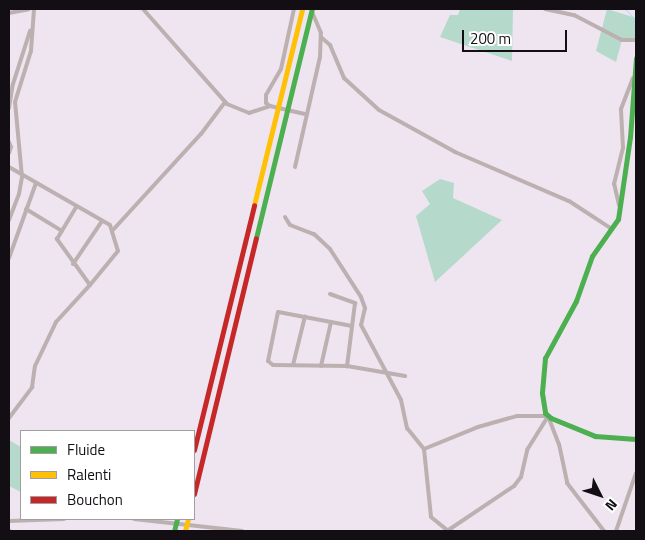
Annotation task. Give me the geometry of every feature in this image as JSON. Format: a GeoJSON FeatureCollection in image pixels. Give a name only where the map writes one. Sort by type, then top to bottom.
{"type":"FeatureCollection","features":[{"type":"Feature","properties":{"kind":"main road"},"geometry":{"type":"LineString","coordinates":[[195,446],[302,9]]}},
{"type":"Feature","properties":{"kind":"main road"},"geometry":{"type":"LineString","coordinates":[[195,490],[312,10]]}},
{"type":"Feature","properties":{"kind":"main road"},"geometry":{"type":"LineString","coordinates":[[636,58],[630,137],[620,208],[612,229],[592,256],[576,301],[545,358],[542,393],[548,416],[595,436],[636,439]]}},
{"type":"Feature","properties":{"kind":"main road"},"geometry":{"type":"LineString","coordinates":[[174,531],[177,521]]}},
{"type":"Feature","properties":{"kind":"main road"},"geometry":{"type":"LineString","coordinates":[[185,531],[187,522]]}},
{"type":"Feature","properties":{"kind":"street"},"geometry":{"type":"LineString","coordinates":[[9,13],[29,9]]}},
{"type":"Feature","properties":{"kind":"street"},"geometry":{"type":"LineString","coordinates":[[9,220],[19,194],[21,174],[15,102],[31,50],[31,27],[34,9]]}},
{"type":"Feature","properties":{"kind":"street"},"geometry":{"type":"LineString","coordinates":[[143,9],[166,31],[175,47],[225,102],[249,113],[270,106],[306,114]]}},
{"type":"Feature","properties":{"kind":"street"},"geometry":{"type":"LineString","coordinates":[[270,106],[266,95],[281,69],[294,9]]}},
{"type":"Feature","properties":{"kind":"street"},"geometry":{"type":"LineString","coordinates":[[546,9],[574,15],[622,40],[636,40]]}},
{"type":"Feature","properties":{"kind":"street"},"geometry":{"type":"LineString","coordinates":[[312,10],[322,38],[334,52],[344,78],[380,110],[456,152],[569,201],[612,229]]}},
{"type":"Feature","properties":{"kind":"street"},"geometry":{"type":"LineString","coordinates":[[9,108],[11,85],[31,27]]}},
{"type":"Feature","properties":{"kind":"street"},"geometry":{"type":"LineString","coordinates":[[295,167],[322,38]]}},
{"type":"Feature","properties":{"kind":"street"},"geometry":{"type":"LineString","coordinates":[[620,208],[614,184],[623,148],[621,109],[634,76]]}},
{"type":"Feature","properties":{"kind":"street"},"geometry":{"type":"LineString","coordinates":[[112,231],[205,130],[225,102]]}},
{"type":"Feature","properties":{"kind":"street"},"geometry":{"type":"LineString","coordinates":[[9,142],[11,147],[9,153]]}},
{"type":"Feature","properties":{"kind":"street"},"geometry":{"type":"LineString","coordinates":[[9,167],[110,225],[118,251],[56,322],[35,366],[32,387],[9,418]]}},
{"type":"Feature","properties":{"kind":"street"},"geometry":{"type":"LineString","coordinates":[[9,258],[36,183]]}},
{"type":"Feature","properties":{"kind":"street"},"geometry":{"type":"LineString","coordinates":[[76,207],[57,238],[73,264],[90,285]]}},
{"type":"Feature","properties":{"kind":"street"},"geometry":{"type":"LineString","coordinates":[[26,210],[62,231]]}},
{"type":"Feature","properties":{"kind":"street"},"geometry":{"type":"LineString","coordinates":[[285,216],[290,225],[314,234],[330,249],[361,297],[365,308],[361,325],[401,400],[407,428],[424,449],[431,518],[448,531],[514,486],[521,477],[527,450],[548,416]]}},
{"type":"Feature","properties":{"kind":"street"},"geometry":{"type":"LineString","coordinates":[[73,264],[102,221]]}},
{"type":"Feature","properties":{"kind":"street"},"geometry":{"type":"LineString","coordinates":[[330,294],[355,303],[347,366]]}},
{"type":"Feature","properties":{"kind":"street"},"geometry":{"type":"LineString","coordinates":[[352,326],[281,311],[276,315],[268,361],[272,365],[347,366],[405,376]]}},
{"type":"Feature","properties":{"kind":"street"},"geometry":{"type":"LineString","coordinates":[[293,365],[305,316]]}},
{"type":"Feature","properties":{"kind":"street"},"geometry":{"type":"LineString","coordinates":[[321,366],[331,322]]}},
{"type":"Feature","properties":{"kind":"street"},"geometry":{"type":"LineString","coordinates":[[424,449],[478,427],[518,416],[548,416]]}},
{"type":"Feature","properties":{"kind":"street"},"geometry":{"type":"LineString","coordinates":[[548,416],[559,444],[562,471],[568,483],[604,531]]}},
{"type":"Feature","properties":{"kind":"street"},"geometry":{"type":"LineString","coordinates":[[616,531],[636,475]]}},
{"type":"Feature","properties":{"kind":"street"},"geometry":{"type":"LineString","coordinates":[[9,521],[36,520]]}},
{"type":"Feature","properties":{"kind":"street"},"geometry":{"type":"LineString","coordinates":[[156,520],[187,522],[242,531]]}},
{"type":"Feature","properties":{"kind":"green space"},"geometry":{"type":"Polygon","coordinates":[[[460,9],[513,9],[512,61],[440,37],[450,15],[458,15],[460,9]]]}},
{"type":"Feature","properties":{"kind":"green space"},"geometry":{"type":"Polygon","coordinates":[[[607,9],[636,18],[636,40],[622,40],[616,62],[596,51],[607,9]]]}},
{"type":"Feature","properties":{"kind":"green space"},"geometry":{"type":"Polygon","coordinates":[[[440,179],[454,183],[453,198],[502,220],[435,282],[416,216],[430,204],[422,191],[440,179]]]}},
{"type":"Feature","properties":{"kind":"green space"},"geometry":{"type":"Polygon","coordinates":[[[9,440],[20,446],[20,492],[9,486],[9,440]]]}},
{"type":"Feature","properties":{"kind":"waterway"},"geometry":{"type":"LineString","coordinates":[[625,9],[636,20]]}},
{"type":"Feature","properties":{"kind":"traffic: fast"},"geometry":{"type":"LineString","coordinates":[[256,238],[312,9]]}},
{"type":"Feature","properties":{"kind":"traffic: fast"},"geometry":{"type":"LineString","coordinates":[[636,58],[630,137],[618,219],[592,256],[576,301],[545,358],[542,393],[545,413],[551,418],[595,436],[636,439]]}},
{"type":"Feature","properties":{"kind":"traffic: fast"},"geometry":{"type":"LineString","coordinates":[[174,531],[177,520]]}},
{"type":"Feature","properties":{"kind":"traffic: slow"},"geometry":{"type":"LineString","coordinates":[[254,205],[302,9]]}},
{"type":"Feature","properties":{"kind":"traffic: slow"},"geometry":{"type":"LineString","coordinates":[[185,531],[188,520]]}},
{"type":"Feature","properties":{"kind":"traffic: jam"},"geometry":{"type":"LineString","coordinates":[[195,446],[254,205]]}},
{"type":"Feature","properties":{"kind":"traffic: jam"},"geometry":{"type":"LineString","coordinates":[[195,490],[256,238]]}}]}
